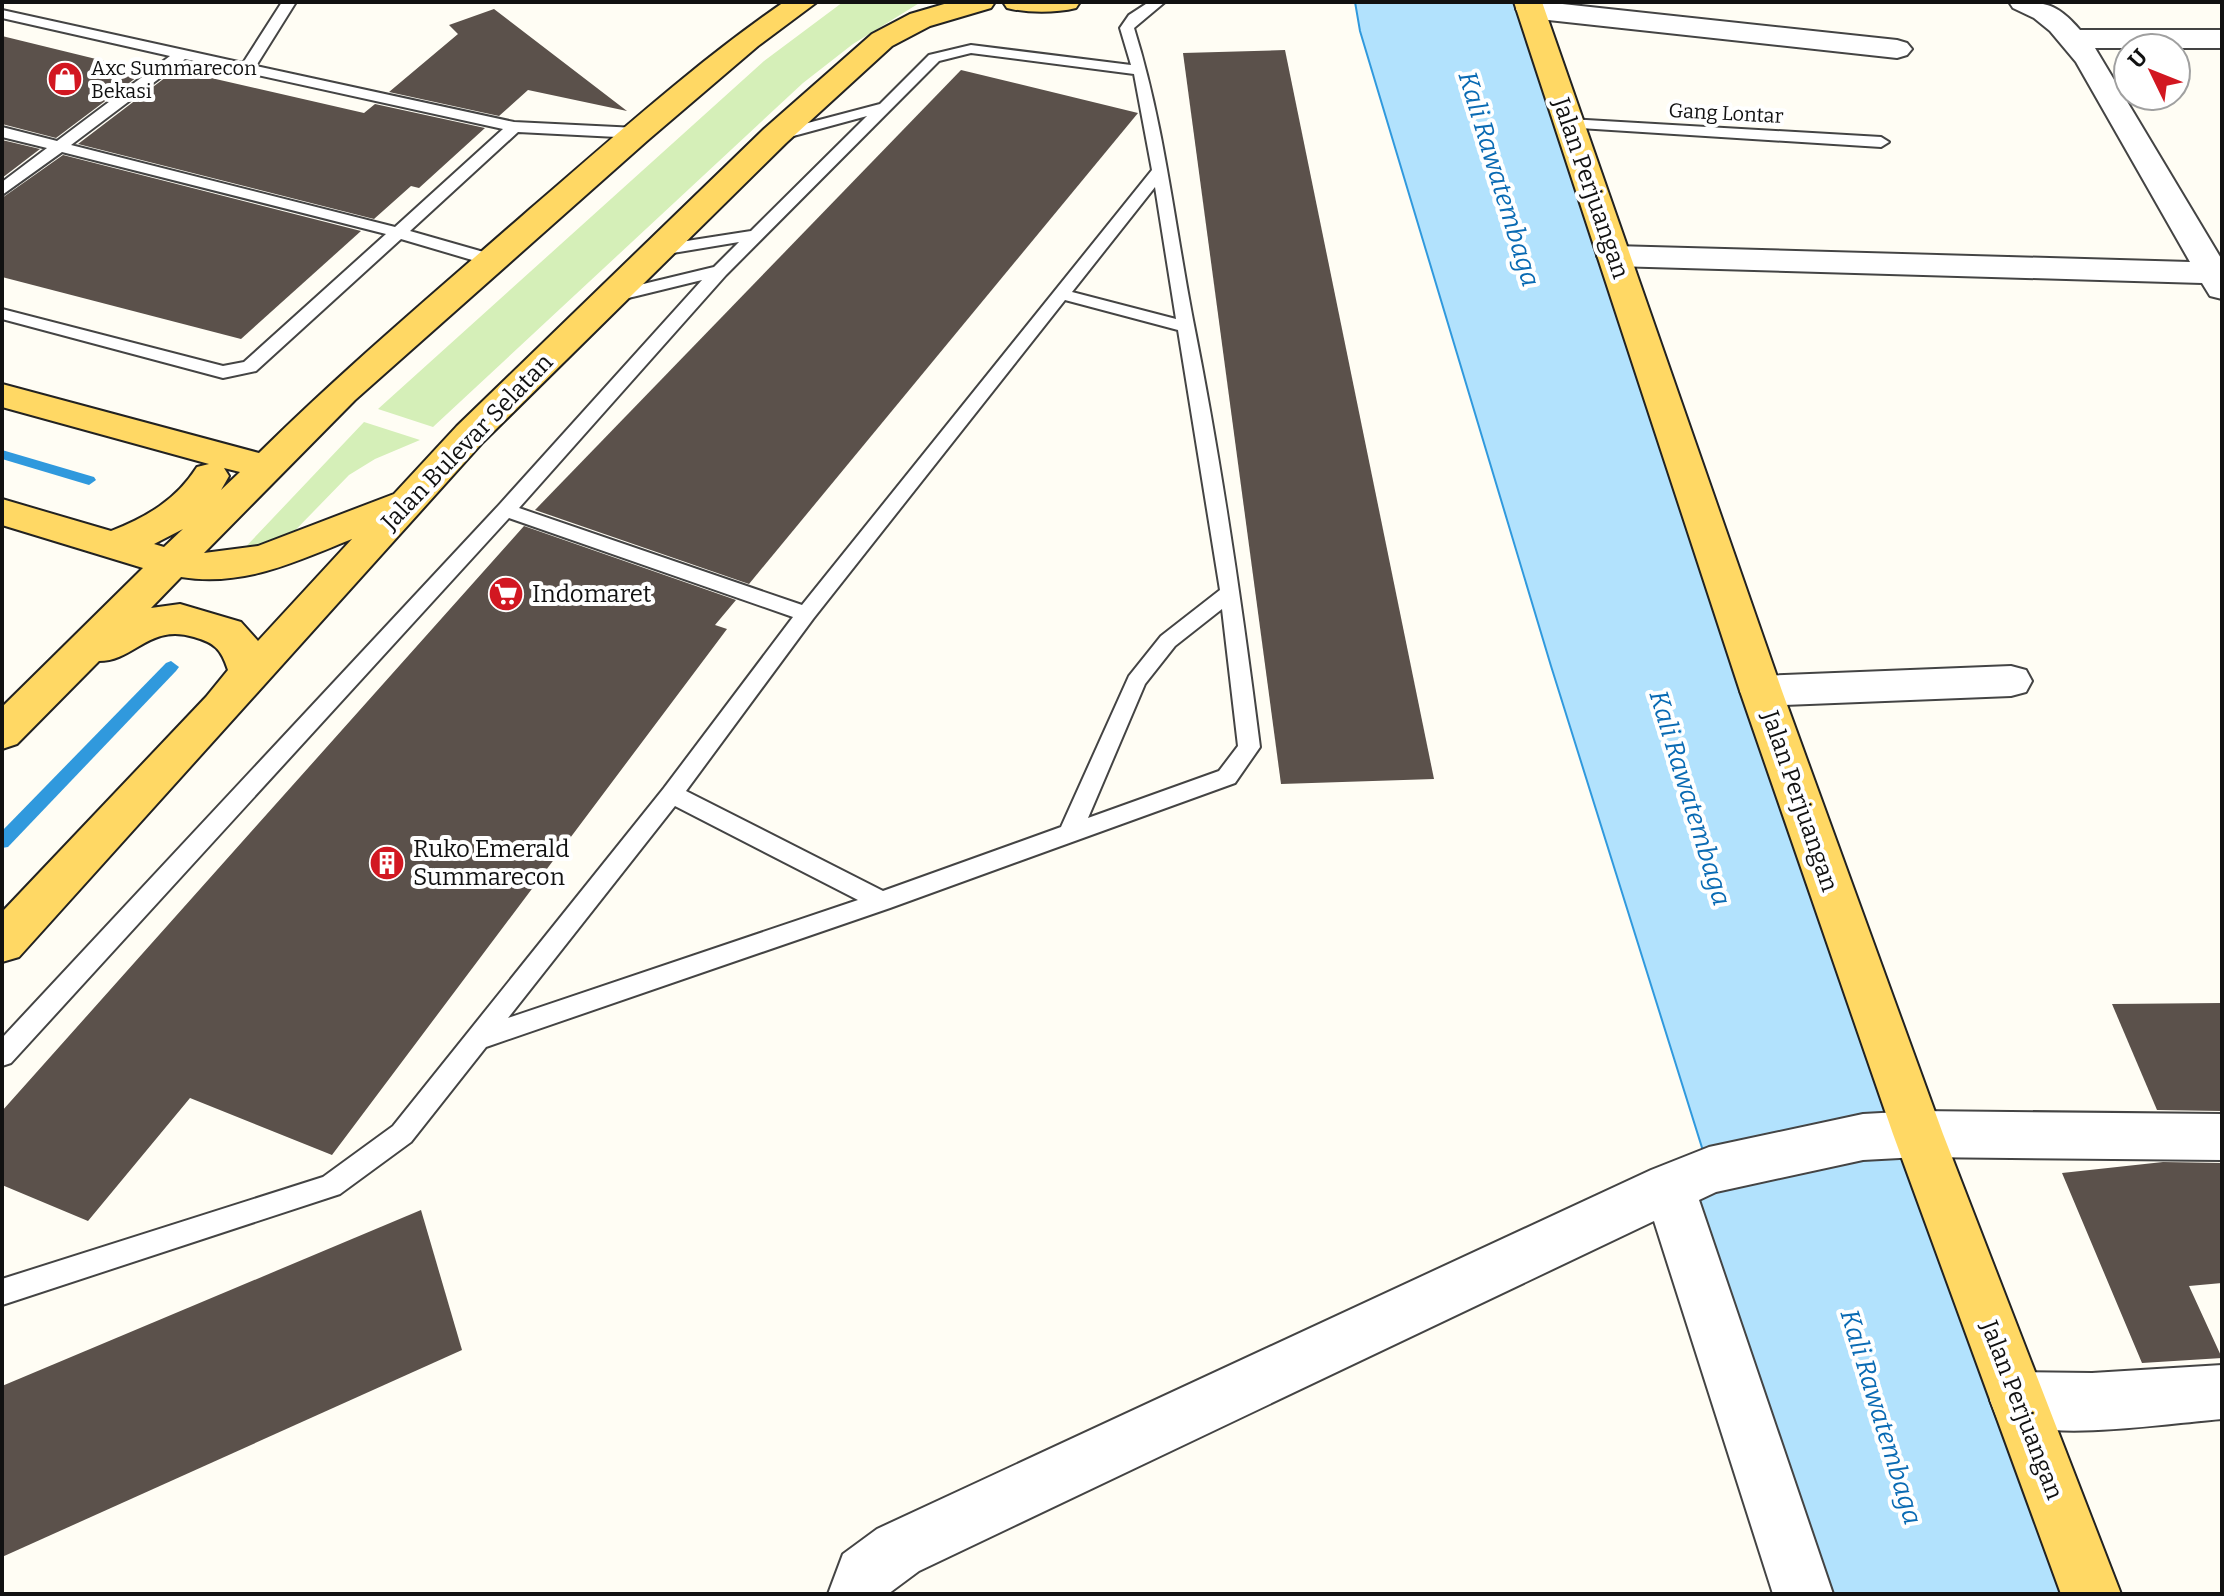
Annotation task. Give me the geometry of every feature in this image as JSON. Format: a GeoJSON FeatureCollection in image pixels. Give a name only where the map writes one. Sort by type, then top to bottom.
{"type":"FeatureCollection","features":[{"type":"Feature","properties":{"kind":"main road"},"geometry":{"type":"LineString","coordinates":[[2,733],[169,562],[342,392],[495,261],[637,133],[748,40],[803,2]]}},
{"type":"Feature","properties":{"kind":"main road","name":"Jalan Bulevar Selatan"},"geometry":{"type":"LineString","coordinates":[[2,943],[470,434],[775,136],[869,49],[938,8],[981,2]]}},
{"type":"Feature","properties":{"kind":"main road"},"geometry":{"type":"LineString","coordinates":[[1017,2],[1066,2]]}},
{"type":"Feature","properties":{"kind":"main road","name":"Jalan Perjuangan"},"geometry":{"type":"LineString","coordinates":[[1529,6],[1761,691],[1918,1134],[2091,1594]]}},
{"type":"Feature","properties":{"kind":"main road"},"geometry":{"type":"LineString","coordinates":[[2,395],[266,467]]}},
{"type":"Feature","properties":{"kind":"main road"},"geometry":{"type":"LineString","coordinates":[[113,545],[142,535],[181,511],[210,479],[209,461],[194,448]]}},
{"type":"Feature","properties":{"kind":"main road"},"geometry":{"type":"LineString","coordinates":[[2,512],[169,562],[211,568],[265,559],[405,502]]}},
{"type":"Feature","properties":{"kind":"main road"},"geometry":{"type":"LineString","coordinates":[[65,668],[143,624],[180,618],[227,632],[240,646],[249,672],[221,708]]}},
{"type":"Feature","properties":{"kind":"street"},"geometry":{"type":"LineString","coordinates":[[1614,256],[2217,281],[2208,240],[2074,39],[2044,12],[2023,2]]}},
{"type":"Feature","properties":{"kind":"street"},"geometry":{"type":"LineString","coordinates":[[1529,6],[1897,49]]}},
{"type":"Feature","properties":{"kind":"street"},"geometry":{"type":"LineString","coordinates":[[2074,39],[2222,39]]}},
{"type":"Feature","properties":{"kind":"street"},"geometry":{"type":"LineString","coordinates":[[1761,691],[2011,681]]}},
{"type":"Feature","properties":{"kind":"street"},"geometry":{"type":"LineString","coordinates":[[858,1594],[864,1575],[898,1550],[1689,1178],[1863,1137],[1918,1134],[2222,1137]]}},
{"type":"Feature","properties":{"kind":"street"},"geometry":{"type":"LineString","coordinates":[[1689,1178],[1803,1594]]}},
{"type":"Feature","properties":{"kind":"street"},"geometry":{"type":"LineString","coordinates":[[2018,1400],[2092,1401],[2222,1392]]}},
{"type":"Feature","properties":{"kind":"lane"},"geometry":{"type":"LineString","coordinates":[[248,67],[289,2]]}},
{"type":"Feature","properties":{"kind":"lane"},"geometry":{"type":"LineString","coordinates":[[480,1039],[882,901],[1227,777],[1249,747],[1230,592],[1187,327],[1141,71],[1127,28],[1134,18],[1158,2]]}},
{"type":"Feature","properties":{"kind":"lane"},"geometry":{"type":"LineString","coordinates":[[2,14],[514,127],[637,133]]}},
{"type":"Feature","properties":{"kind":"lane"},"geometry":{"type":"LineString","coordinates":[[2,1055],[506,510],[720,271],[934,58],[971,49],[1141,71]]}},
{"type":"Feature","properties":{"kind":"lane"},"geometry":{"type":"LineString","coordinates":[[2,190],[183,53]]}},
{"type":"Feature","properties":{"kind":"lane"},"geometry":{"type":"LineString","coordinates":[[775,136],[882,107]]}},
{"type":"Feature","properties":{"kind":"lane","name":"Gang Lontar"},"geometry":{"type":"LineString","coordinates":[[1569,124],[1881,142]]}},
{"type":"Feature","properties":{"kind":"lane"},"geometry":{"type":"LineString","coordinates":[[2,314],[223,372],[255,365],[514,127]]}},
{"type":"Feature","properties":{"kind":"lane"},"geometry":{"type":"LineString","coordinates":[[2,132],[400,233],[495,261]]}},
{"type":"Feature","properties":{"kind":"lane"},"geometry":{"type":"LineString","coordinates":[[2,1292],[331,1186],[402,1134],[672,794],[806,614],[1160,170]]}},
{"type":"Feature","properties":{"kind":"lane"},"geometry":{"type":"LineString","coordinates":[[661,250],[755,235]]}},
{"type":"Feature","properties":{"kind":"lane"},"geometry":{"type":"LineString","coordinates":[[612,297],[720,271]]}},
{"type":"Feature","properties":{"kind":"lane"},"geometry":{"type":"LineString","coordinates":[[1061,294],[1187,327]]}},
{"type":"Feature","properties":{"kind":"lane"},"geometry":{"type":"LineString","coordinates":[[506,510],[806,614]]}},
{"type":"Feature","properties":{"kind":"lane"},"geometry":{"type":"LineString","coordinates":[[1070,833],[1136,681],[1168,641],[1230,592]]}},
{"type":"Feature","properties":{"kind":"lane"},"geometry":{"type":"LineString","coordinates":[[672,794],[882,901]]}},
{"type":"Feature","properties":{"kind":"green space"},"geometry":{"type":"Polygon","coordinates":[[[843,2],[921,2],[853,44],[803,83],[433,427],[378,409],[764,61],[843,2]]]}},
{"type":"Feature","properties":{"kind":"green space"},"geometry":{"type":"Polygon","coordinates":[[[364,422],[420,440],[375,459],[349,475],[279,547],[236,557],[364,422]]]}},
{"type":"Feature","properties":{"kind":"water","name":"Kali Rawatembaga"},"geometry":{"type":"Polygon","coordinates":[[[1355,2],[1528,2],[2091,1594],[1803,1594],[1669,1187],[1709,1170],[1551,666],[1360,31],[1355,2]]]}},
{"type":"Feature","properties":{"kind":"building"},"geometry":{"type":"Polygon","coordinates":[[[494,9],[627,111],[528,90],[499,116],[389,92],[458,34],[449,25],[494,9]]]}},
{"type":"Feature","properties":{"kind":"building","name":"Axc Summarecon Bekasi"},"geometry":{"type":"Polygon","coordinates":[[[2,36],[145,71],[56,138],[2,124],[2,36]]]}},
{"type":"Feature","properties":{"kind":"building"},"geometry":{"type":"Polygon","coordinates":[[[1285,50],[1434,779],[1281,784],[1183,53],[1285,50]]]}},
{"type":"Feature","properties":{"kind":"building"},"geometry":{"type":"Polygon","coordinates":[[[961,70],[1138,113],[749,584],[535,510],[961,70]]]}},
{"type":"Feature","properties":{"kind":"building"},"geometry":{"type":"Polygon","coordinates":[[[185,72],[364,113],[375,104],[485,128],[419,188],[411,186],[374,219],[78,144],[166,77],[176,79],[185,72]]]}},
{"type":"Feature","properties":{"kind":"building"},"geometry":{"type":"Polygon","coordinates":[[[2,140],[40,149],[2,178],[2,140]]]}},
{"type":"Feature","properties":{"kind":"building"},"geometry":{"type":"Polygon","coordinates":[[[63,155],[361,231],[241,339],[2,277],[2,198],[63,155]]]}},
{"type":"Feature","properties":{"kind":"building","name":"Ruko Emerald Summarecon"},"geometry":{"type":"Polygon","coordinates":[[[524,526],[736,600],[715,625],[727,629],[332,1155],[190,1098],[88,1221],[2,1185],[2,1111],[524,526]]]}},
{"type":"Feature","properties":{"kind":"building"},"geometry":{"type":"Polygon","coordinates":[[[2222,1003],[2222,1111],[2157,1110],[2112,1004],[2222,1003]]]}},
{"type":"Feature","properties":{"kind":"building"},"geometry":{"type":"Polygon","coordinates":[[[2163,1162],[2222,1163],[2222,1283],[2189,1286],[2222,1358],[2142,1363],[2062,1173],[2163,1162]]]}},
{"type":"Feature","properties":{"kind":"building"},"geometry":{"type":"Polygon","coordinates":[[[421,1210],[462,1350],[2,1557],[2,1386],[421,1210]]]}},
{"type":"Feature","properties":{"kind":"waterway"},"geometry":{"type":"LineString","coordinates":[[2,454],[89,480]]}},
{"type":"Feature","properties":{"kind":"waterway"},"geometry":{"type":"LineString","coordinates":[[2,842],[171,667]]}},
{"type":"Feature","properties":{"kind":"place","name":"Axc Summarecon Bekasi"},"geometry":{"type":"Point","coordinates":[65,79]}},
{"type":"Feature","properties":{"kind":"place","name":"Indomaret"},"geometry":{"type":"Point","coordinates":[506,594]}},
{"type":"Feature","properties":{"kind":"place","name":"Ruko Emerald Summarecon"},"geometry":{"type":"Point","coordinates":[387,863]}}]}
